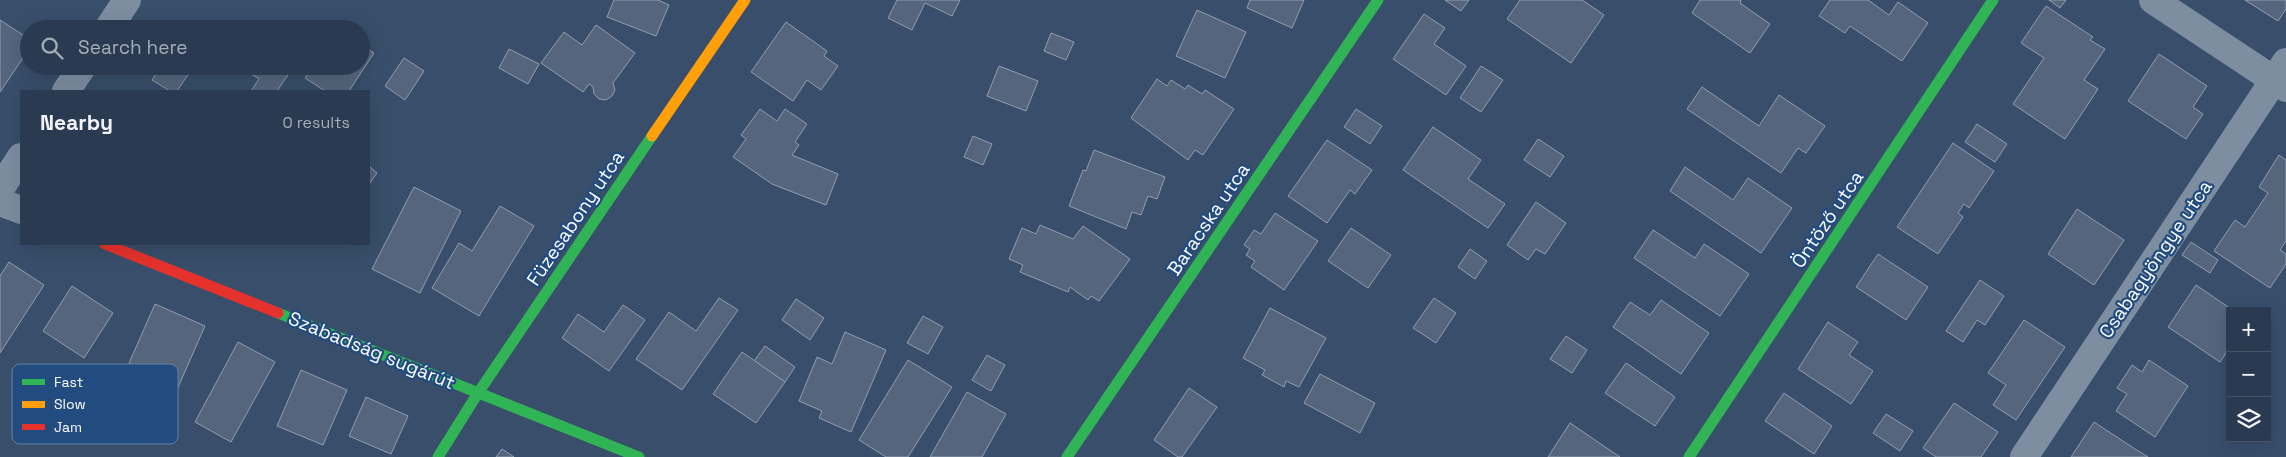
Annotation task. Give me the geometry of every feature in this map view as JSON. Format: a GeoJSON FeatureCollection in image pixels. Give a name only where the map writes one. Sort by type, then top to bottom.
{"type":"FeatureCollection","features":[{"type":"Feature","properties":{"kind":"street"},"geometry":{"type":"LineString","coordinates":[[114,20],[127,0]]}},
{"type":"Feature","properties":{"kind":"street","name":"Füzesabony utca"},"geometry":{"type":"LineString","coordinates":[[438,457],[478,393],[744,0]]}},
{"type":"Feature","properties":{"kind":"street","name":"Baracska utca"},"geometry":{"type":"LineString","coordinates":[[1067,457],[1378,0]]}},
{"type":"Feature","properties":{"kind":"street","name":"Öntöző utca"},"geometry":{"type":"LineString","coordinates":[[1689,457],[1994,0]]}},
{"type":"Feature","properties":{"kind":"street"},"geometry":{"type":"LineString","coordinates":[[2153,0],[2282,77]]}},
{"type":"Feature","properties":{"kind":"street"},"geometry":{"type":"LineString","coordinates":[[67,90],[77,75]]}},
{"type":"Feature","properties":{"kind":"street","name":"Csabagyöngye utca"},"geometry":{"type":"LineString","coordinates":[[2024,457],[2282,77]]}},
{"type":"Feature","properties":{"kind":"street"},"geometry":{"type":"LineString","coordinates":[[0,189],[20,159]]}},
{"type":"Feature","properties":{"kind":"street"},"geometry":{"type":"LineString","coordinates":[[0,202],[20,210]]}},
{"type":"Feature","properties":{"kind":"street","name":"Szabadság sugárút"},"geometry":{"type":"LineString","coordinates":[[108,245],[639,457]]}},
{"type":"Feature","properties":{"kind":"building"},"geometry":{"type":"Polygon","coordinates":[[[614,0],[658,0],[669,5],[656,36],[607,17],[614,0]]]}},
{"type":"Feature","properties":{"kind":"building"},"geometry":{"type":"Polygon","coordinates":[[[897,0],[960,0],[952,16],[925,3],[912,30],[888,18],[897,0]]]}},
{"type":"Feature","properties":{"kind":"building"},"geometry":{"type":"Polygon","coordinates":[[[1250,0],[1304,0],[1292,28],[1247,8],[1250,0]]]}},
{"type":"Feature","properties":{"kind":"building"},"geometry":{"type":"Polygon","coordinates":[[[1445,0],[1469,0],[1461,11],[1445,0]]]}},
{"type":"Feature","properties":{"kind":"building"},"geometry":{"type":"Polygon","coordinates":[[[1520,0],[1582,0],[1604,15],[1571,63],[1507,19],[1520,0]]]}},
{"type":"Feature","properties":{"kind":"building"},"geometry":{"type":"Polygon","coordinates":[[[1700,0],[1741,0],[1740,3],[1770,24],[1750,53],[1692,13],[1700,0]]]}},
{"type":"Feature","properties":{"kind":"building"},"geometry":{"type":"Polygon","coordinates":[[[1830,0],[1868,0],[1889,15],[1898,2],[1928,23],[1902,61],[1850,26],[1845,33],[1819,16],[1830,0]]]}},
{"type":"Feature","properties":{"kind":"building"},"geometry":{"type":"Polygon","coordinates":[[[2049,0],[2066,0],[2060,8],[2049,0]]]}},
{"type":"Feature","properties":{"kind":"building"},"geometry":{"type":"Polygon","coordinates":[[[2245,0],[2286,0],[2286,9],[2278,21],[2245,0]]]}},
{"type":"Feature","properties":{"kind":"building"},"geometry":{"type":"Polygon","coordinates":[[[2046,6],[2093,37],[2090,40],[2105,49],[2084,80],[2098,89],[2065,139],[2013,104],[2044,58],[2021,43],[2046,6]]]}},
{"type":"Feature","properties":{"kind":"building"},"geometry":{"type":"Polygon","coordinates":[[[1197,10],[1246,32],[1225,78],[1176,56],[1197,10]]]}},
{"type":"Feature","properties":{"kind":"building"},"geometry":{"type":"Polygon","coordinates":[[[1424,14],[1445,28],[1434,44],[1466,66],[1446,95],[1393,59],[1424,14]]]}},
{"type":"Feature","properties":{"kind":"building"},"geometry":{"type":"Polygon","coordinates":[[[0,20],[20,33],[20,62],[0,92],[0,20]]]}},
{"type":"Feature","properties":{"kind":"building"},"geometry":{"type":"Polygon","coordinates":[[[786,22],[827,51],[824,56],[838,66],[821,90],[807,80],[793,101],[751,72],[786,22]]]}},
{"type":"Feature","properties":{"kind":"building"},"geometry":{"type":"Polygon","coordinates":[[[596,25],[635,53],[613,83],[615,90],[612,96],[606,100],[599,99],[594,94],[593,87],[589,84],[583,92],[541,63],[564,32],[582,45],[596,25]]]}},
{"type":"Feature","properties":{"kind":"building"},"geometry":{"type":"Polygon","coordinates":[[[1051,33],[1074,42],[1066,60],[1044,51],[1051,33]]]}},
{"type":"Feature","properties":{"kind":"building"},"geometry":{"type":"Polygon","coordinates":[[[509,49],[539,64],[528,84],[499,68],[509,49]]]}},
{"type":"Feature","properties":{"kind":"building"},"geometry":{"type":"Polygon","coordinates":[[[370,51],[374,53],[370,59],[370,51]]]}},
{"type":"Feature","properties":{"kind":"building"},"geometry":{"type":"Polygon","coordinates":[[[2159,54],[2207,86],[2193,107],[2203,114],[2186,139],[2128,101],[2159,54]]]}},
{"type":"Feature","properties":{"kind":"building"},"geometry":{"type":"Polygon","coordinates":[[[404,58],[424,71],[405,100],[385,86],[404,58]]]}},
{"type":"Feature","properties":{"kind":"building"},"geometry":{"type":"Polygon","coordinates":[[[999,66],[1038,81],[1026,111],[987,96],[999,66]]]}},
{"type":"Feature","properties":{"kind":"building"},"geometry":{"type":"Polygon","coordinates":[[[1481,66],[1503,80],[1481,112],[1460,98],[1481,66]]]}},
{"type":"Feature","properties":{"kind":"building"},"geometry":{"type":"Polygon","coordinates":[[[155,75],[188,75],[178,90],[168,90],[152,80],[155,75]]]}},
{"type":"Feature","properties":{"kind":"building"},"geometry":{"type":"Polygon","coordinates":[[[253,75],[288,75],[278,90],[252,90],[259,79],[253,75]]]}},
{"type":"Feature","properties":{"kind":"building"},"geometry":{"type":"Polygon","coordinates":[[[307,75],[360,75],[350,90],[323,90],[305,78],[307,75]]]}},
{"type":"Feature","properties":{"kind":"building"},"geometry":{"type":"Polygon","coordinates":[[[1157,79],[1167,86],[1171,80],[1185,89],[1188,85],[1202,94],[1205,90],[1234,109],[1203,155],[1195,150],[1188,160],[1131,118],[1157,79]]]}},
{"type":"Feature","properties":{"kind":"building"},"geometry":{"type":"Polygon","coordinates":[[[1702,87],[1759,126],[1779,95],[1825,126],[1806,153],[1798,148],[1781,173],[1687,109],[1702,87]]]}},
{"type":"Feature","properties":{"kind":"building"},"geometry":{"type":"Polygon","coordinates":[[[760,109],[777,121],[785,109],[807,124],[795,142],[799,145],[792,155],[838,174],[826,205],[772,184],[733,157],[746,139],[741,135],[760,109]]]}},
{"type":"Feature","properties":{"kind":"building"},"geometry":{"type":"Polygon","coordinates":[[[1356,109],[1382,126],[1370,144],[1344,127],[1356,109]]]}},
{"type":"Feature","properties":{"kind":"building"},"geometry":{"type":"Polygon","coordinates":[[[1977,124],[2007,144],[1995,162],[1965,142],[1977,124]]]}},
{"type":"Feature","properties":{"kind":"building"},"geometry":{"type":"Polygon","coordinates":[[[1433,127],[1481,160],[1468,179],[1505,204],[1488,228],[1403,170],[1433,127]]]}},
{"type":"Feature","properties":{"kind":"building"},"geometry":{"type":"Polygon","coordinates":[[[973,136],[992,144],[983,165],[964,157],[973,136]]]}},
{"type":"Feature","properties":{"kind":"building"},"geometry":{"type":"Polygon","coordinates":[[[1538,139],[1564,156],[1550,177],[1524,160],[1538,139]]]}},
{"type":"Feature","properties":{"kind":"building"},"geometry":{"type":"Polygon","coordinates":[[[1327,140],[1372,170],[1355,194],[1350,190],[1327,223],[1288,196],[1327,140]]]}},
{"type":"Feature","properties":{"kind":"building"},"geometry":{"type":"Polygon","coordinates":[[[1953,143],[1994,171],[1969,208],[1964,204],[1958,213],[1963,217],[1938,254],[1897,227],[1953,143]]]}},
{"type":"Feature","properties":{"kind":"building"},"geometry":{"type":"Polygon","coordinates":[[[1094,150],[1165,177],[1157,199],[1148,196],[1141,215],[1132,212],[1126,229],[1069,206],[1083,170],[1086,171],[1094,150]]]}},
{"type":"Feature","properties":{"kind":"building"},"geometry":{"type":"Polygon","coordinates":[[[2279,155],[2286,160],[2286,241],[2280,250],[2286,254],[2286,264],[2270,288],[2214,251],[2235,220],[2245,227],[2268,193],[2259,187],[2279,155]]]}},
{"type":"Feature","properties":{"kind":"building"},"geometry":{"type":"Polygon","coordinates":[[[370,167],[377,173],[370,183],[370,167]]]}},
{"type":"Feature","properties":{"kind":"building"},"geometry":{"type":"Polygon","coordinates":[[[1685,167],[1733,200],[1748,178],[1792,208],[1761,253],[1670,191],[1685,167]]]}},
{"type":"Feature","properties":{"kind":"building"},"geometry":{"type":"Polygon","coordinates":[[[414,187],[461,211],[420,293],[372,269],[414,187]]]}},
{"type":"Feature","properties":{"kind":"building"},"geometry":{"type":"Polygon","coordinates":[[[1536,202],[1566,223],[1545,254],[1536,249],[1528,260],[1507,245],[1536,202]]]}},
{"type":"Feature","properties":{"kind":"building"},"geometry":{"type":"Polygon","coordinates":[[[500,206],[534,226],[479,316],[432,288],[459,243],[472,251],[500,206]]]}},
{"type":"Feature","properties":{"kind":"building"},"geometry":{"type":"Polygon","coordinates":[[[2077,209],[2124,240],[2094,285],[2048,254],[2077,209]]]}},
{"type":"Feature","properties":{"kind":"building"},"geometry":{"type":"Polygon","coordinates":[[[1275,213],[1318,241],[1284,290],[1251,267],[1255,261],[1246,255],[1250,249],[1244,245],[1254,230],[1261,234],[1275,213]]]}},
{"type":"Feature","properties":{"kind":"building"},"geometry":{"type":"Polygon","coordinates":[[[1040,225],[1073,239],[1083,226],[1130,259],[1099,301],[1091,296],[1088,300],[1070,287],[1068,292],[1020,272],[1023,265],[1009,259],[1022,228],[1036,234],[1040,225]]]}},
{"type":"Feature","properties":{"kind":"building"},"geometry":{"type":"Polygon","coordinates":[[[1351,228],[1391,255],[1368,288],[1328,261],[1351,228]]]}},
{"type":"Feature","properties":{"kind":"building"},"geometry":{"type":"Polygon","coordinates":[[[1653,230],[1695,258],[1704,244],[1749,274],[1720,316],[1634,258],[1653,230]]]}},
{"type":"Feature","properties":{"kind":"building"},"geometry":{"type":"Polygon","coordinates":[[[2191,242],[2218,260],[2210,273],[2182,255],[2191,242]]]}},
{"type":"Feature","properties":{"kind":"building"},"geometry":{"type":"Polygon","coordinates":[[[1470,249],[1487,261],[1475,279],[1458,267],[1470,249]]]}},
{"type":"Feature","properties":{"kind":"building"},"geometry":{"type":"Polygon","coordinates":[[[1878,254],[1928,287],[1906,320],[1856,287],[1878,254]]]}},
{"type":"Feature","properties":{"kind":"building"},"geometry":{"type":"Polygon","coordinates":[[[9,262],[44,285],[0,353],[0,276],[9,262]]]}},
{"type":"Feature","properties":{"kind":"building"},"geometry":{"type":"Polygon","coordinates":[[[1980,280],[2004,296],[1985,325],[1977,320],[1963,342],[1946,331],[1980,280]]]}},
{"type":"Feature","properties":{"kind":"building"},"geometry":{"type":"Polygon","coordinates":[[[2196,285],[2228,307],[2226,307],[2226,353],[2220,362],[2168,327],[2196,285]]]}},
{"type":"Feature","properties":{"kind":"building"},"geometry":{"type":"Polygon","coordinates":[[[72,286],[113,313],[84,358],[43,331],[72,286]]]}},
{"type":"Feature","properties":{"kind":"building"},"geometry":{"type":"Polygon","coordinates":[[[719,298],[738,310],[682,390],[636,359],[669,312],[696,331],[719,298]]]}},
{"type":"Feature","properties":{"kind":"building"},"geometry":{"type":"Polygon","coordinates":[[[1434,298],[1456,313],[1436,343],[1413,328],[1434,298]]]}},
{"type":"Feature","properties":{"kind":"building"},"geometry":{"type":"Polygon","coordinates":[[[796,299],[824,318],[810,340],[782,320],[796,299]]]}},
{"type":"Feature","properties":{"kind":"building"},"geometry":{"type":"Polygon","coordinates":[[[1661,300],[1709,333],[1681,374],[1613,327],[1630,302],[1650,315],[1661,300]]]}},
{"type":"Feature","properties":{"kind":"building"},"geometry":{"type":"Polygon","coordinates":[[[155,304],[205,326],[178,387],[178,364],[129,364],[155,304]]]}},
{"type":"Feature","properties":{"kind":"building"},"geometry":{"type":"Polygon","coordinates":[[[623,305],[645,320],[609,371],[562,338],[578,314],[604,332],[623,305]]]}},
{"type":"Feature","properties":{"kind":"building"},"geometry":{"type":"Polygon","coordinates":[[[1270,308],[1326,338],[1299,387],[1286,381],[1284,387],[1262,375],[1265,370],[1243,358],[1270,308]]]}},
{"type":"Feature","properties":{"kind":"building"},"geometry":{"type":"Polygon","coordinates":[[[923,316],[943,327],[928,354],[907,343],[923,316]]]}},
{"type":"Feature","properties":{"kind":"building"},"geometry":{"type":"Polygon","coordinates":[[[2024,320],[2065,347],[2016,420],[1993,405],[2006,385],[1988,373],[2024,320]]]}},
{"type":"Feature","properties":{"kind":"building"},"geometry":{"type":"Polygon","coordinates":[[[1828,322],[1858,342],[1849,355],[1873,371],[1851,404],[1798,369],[1828,322]]]}},
{"type":"Feature","properties":{"kind":"building"},"geometry":{"type":"Polygon","coordinates":[[[845,332],[886,350],[851,432],[819,418],[822,411],[799,401],[817,357],[832,364],[845,332]]]}},
{"type":"Feature","properties":{"kind":"building"},"geometry":{"type":"Polygon","coordinates":[[[1566,336],[1587,350],[1572,373],[1550,359],[1566,336]]]}},
{"type":"Feature","properties":{"kind":"building"},"geometry":{"type":"Polygon","coordinates":[[[238,342],[275,362],[231,442],[195,422],[238,342]]]}},
{"type":"Feature","properties":{"kind":"building"},"geometry":{"type":"Polygon","coordinates":[[[765,346],[795,367],[785,382],[754,361],[765,346]]]}},
{"type":"Feature","properties":{"kind":"building"},"geometry":{"type":"Polygon","coordinates":[[[742,352],[785,382],[756,423],[713,394],[742,352]]]}},
{"type":"Feature","properties":{"kind":"building"},"geometry":{"type":"Polygon","coordinates":[[[987,355],[1005,365],[991,391],[972,380],[987,355]]]}},
{"type":"Feature","properties":{"kind":"building"},"geometry":{"type":"Polygon","coordinates":[[[908,360],[952,387],[908,457],[886,457],[859,440],[908,360]]]}},
{"type":"Feature","properties":{"kind":"building"},"geometry":{"type":"Polygon","coordinates":[[[2149,360],[2188,386],[2155,437],[2116,411],[2127,394],[2117,388],[2132,365],[2142,372],[2149,360]]]}},
{"type":"Feature","properties":{"kind":"building"},"geometry":{"type":"Polygon","coordinates":[[[1626,363],[1675,397],[1655,426],[1605,393],[1626,363]]]}},
{"type":"Feature","properties":{"kind":"building"},"geometry":{"type":"Polygon","coordinates":[[[301,370],[347,390],[323,445],[277,426],[301,370]]]}},
{"type":"Feature","properties":{"kind":"building"},"geometry":{"type":"Polygon","coordinates":[[[1320,374],[1375,403],[1360,433],[1304,403],[1320,374]]]}},
{"type":"Feature","properties":{"kind":"building"},"geometry":{"type":"Polygon","coordinates":[[[1189,388],[1217,407],[1182,457],[1178,457],[1154,440],[1189,388]]]}},
{"type":"Feature","properties":{"kind":"building"},"geometry":{"type":"Polygon","coordinates":[[[967,392],[1006,414],[982,457],[930,457],[967,392]]]}},
{"type":"Feature","properties":{"kind":"building"},"geometry":{"type":"Polygon","coordinates":[[[1784,393],[1832,426],[1814,454],[1765,421],[1784,393]]]}},
{"type":"Feature","properties":{"kind":"building"},"geometry":{"type":"Polygon","coordinates":[[[366,397],[408,416],[391,454],[349,436],[366,397]]]}},
{"type":"Feature","properties":{"kind":"building"},"geometry":{"type":"Polygon","coordinates":[[[1954,403],[1998,432],[1981,457],[1936,457],[1923,448],[1954,403]]]}},
{"type":"Feature","properties":{"kind":"building"},"geometry":{"type":"Polygon","coordinates":[[[1886,414],[1913,431],[1900,451],[1873,433],[1886,414]]]}},
{"type":"Feature","properties":{"kind":"building"},"geometry":{"type":"Polygon","coordinates":[[[2094,422],[2135,449],[2148,457],[2071,457],[2094,422]]]}},
{"type":"Feature","properties":{"kind":"building"},"geometry":{"type":"Polygon","coordinates":[[[1570,423],[1620,457],[1548,457],[1570,423]]]}},
{"type":"Feature","properties":{"kind":"building"},"geometry":{"type":"Polygon","coordinates":[[[502,449],[514,457],[496,457],[502,449]]]}},
{"type":"Feature","properties":{"kind":"traffic: fast"},"geometry":{"type":"LineString","coordinates":[[1067,457],[1378,0]]}},
{"type":"Feature","properties":{"kind":"traffic: fast"},"geometry":{"type":"LineString","coordinates":[[1689,457],[1993,0]]}},
{"type":"Feature","properties":{"kind":"traffic: fast"},"geometry":{"type":"LineString","coordinates":[[438,457],[478,393],[652,136]]}},
{"type":"Feature","properties":{"kind":"traffic: fast"},"geometry":{"type":"LineString","coordinates":[[278,313],[639,457]]}},
{"type":"Feature","properties":{"kind":"traffic: slow"},"geometry":{"type":"LineString","coordinates":[[652,136],[745,0]]}},
{"type":"Feature","properties":{"kind":"traffic: jam"},"geometry":{"type":"LineString","coordinates":[[108,245],[278,313]]}}]}
